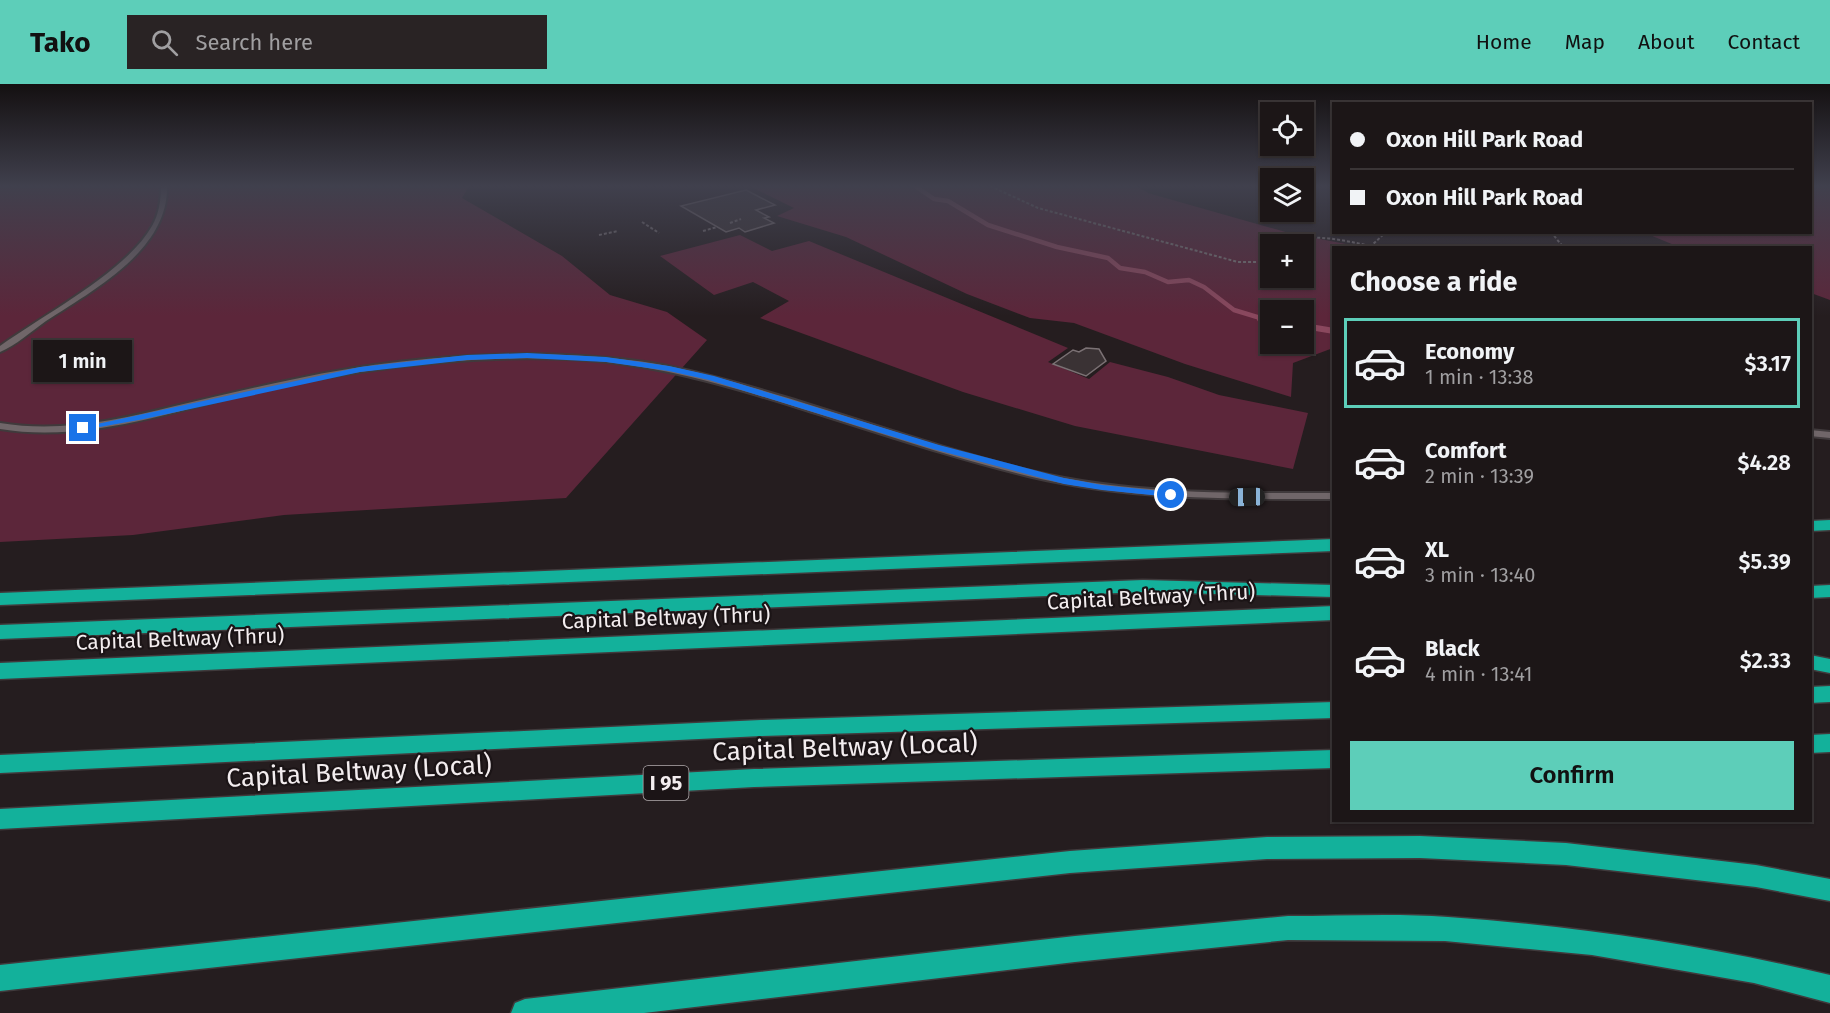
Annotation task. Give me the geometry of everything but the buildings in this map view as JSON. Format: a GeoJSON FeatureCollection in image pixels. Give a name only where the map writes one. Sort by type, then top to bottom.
{"type":"FeatureCollection","features":[{"type":"Feature","properties":{"kind":"highway"},"geometry":{"type":"LineString","coordinates":[[1812,526],[1830,525]]}},
{"type":"Feature","properties":{"kind":"highway"},"geometry":{"type":"LineString","coordinates":[[0,599],[1332,545]]}},
{"type":"Feature","properties":{"kind":"highway"},"geometry":{"type":"LineString","coordinates":[[0,632],[1143,586],[1332,591]]}},
{"type":"Feature","properties":{"kind":"highway"},"geometry":{"type":"LineString","coordinates":[[1812,592],[1830,591]]}},
{"type":"Feature","properties":{"kind":"highway","name":"Capital Beltway (Thru)"},"geometry":{"type":"LineString","coordinates":[[0,671],[1332,613]]}},
{"type":"Feature","properties":{"kind":"highway"},"geometry":{"type":"LineString","coordinates":[[1812,662],[1830,666]]}},
{"type":"Feature","properties":{"kind":"highway"},"geometry":{"type":"LineString","coordinates":[[1812,695],[1830,694]]}},
{"type":"Feature","properties":{"kind":"highway"},"geometry":{"type":"LineString","coordinates":[[0,764],[761,728],[1332,710]]}},
{"type":"Feature","properties":{"kind":"highway"},"geometry":{"type":"LineString","coordinates":[[1812,744],[1830,743]]}},
{"type":"Feature","properties":{"kind":"highway","name":"Capital Beltway (Local)"},"geometry":{"type":"LineString","coordinates":[[0,819],[754,778],[1332,759]]}},
{"type":"Feature","properties":{"kind":"highway"},"geometry":{"type":"LineString","coordinates":[[0,978],[1023,867],[1267,848],[1420,847],[1566,854],[1756,876],[1830,890]]}},
{"type":"Feature","properties":{"kind":"highway"},"geometry":{"type":"LineString","coordinates":[[525,1013],[1075,949],[1288,928],[1444,929],[1592,942],[1754,970],[1830,989]]}},
{"type":"Feature","properties":{"kind":"lane"},"geometry":{"type":"LineString","coordinates":[[0,351],[102,279],[153,229]]}},
{"type":"Feature","properties":{"kind":"lane"},"geometry":{"type":"LineString","coordinates":[[0,426],[16,429],[63,430],[103,425],[360,369],[424,361],[527,356],[606,359],[702,376],[927,444],[1064,481],[1143,492],[1226,498],[1332,496]]}},
{"type":"Feature","properties":{"kind":"lane"},"geometry":{"type":"LineString","coordinates":[[1812,433],[1830,435]]}},
{"type":"Feature","properties":{"kind":"path"},"geometry":{"type":"LineString","coordinates":[[653,229],[659,233]]}},
{"type":"Feature","properties":{"kind":"path"},"geometry":{"type":"LineString","coordinates":[[703,231],[709,229]]}},
{"type":"Feature","properties":{"kind":"path"},"geometry":{"type":"LineString","coordinates":[[1117,229],[1238,262],[1260,261]]}},
{"type":"Feature","properties":{"kind":"path"},"geometry":{"type":"LineString","coordinates":[[599,235],[618,231]]}},
{"type":"Feature","properties":{"kind":"path"},"geometry":{"type":"LineString","coordinates":[[1371,246],[1384,234]]}},
{"type":"Feature","properties":{"kind":"path"},"geometry":{"type":"LineString","coordinates":[[1553,234],[1562,246]]}},
{"type":"Feature","properties":{"kind":"path"},"geometry":{"type":"LineString","coordinates":[[1314,238],[1327,237],[1366,246]]}},
{"type":"Feature","properties":{"kind":"shaded area"},"geometry":{"type":"Polygon","coordinates":[[[0,229],[516,229],[562,256],[610,295],[667,312],[707,340],[566,498],[284,515],[133,535],[0,542],[0,229]]]}},
{"type":"Feature","properties":{"kind":"shaded area"},"geometry":{"type":"Polygon","coordinates":[[[821,229],[1276,229],[1294,234],[1260,234],[1260,288],[1314,288],[1314,238],[1347,246],[1332,246],[1332,348],[1293,363],[1291,397],[1185,364],[1074,323],[1030,318],[967,294],[846,237],[821,229]]]}},
{"type":"Feature","properties":{"kind":"shaded area"},"geometry":{"type":"Polygon","coordinates":[[[1812,229],[1830,229],[1830,300],[1812,293],[1812,246],[1677,246],[1647,234],[1812,234],[1812,229]]]}},
{"type":"Feature","properties":{"kind":"shaded area"},"geometry":{"type":"Polygon","coordinates":[[[740,235],[772,251],[809,241],[1068,348],[1048,362],[1089,379],[1110,362],[1168,377],[1219,395],[1308,413],[1293,469],[1075,426],[963,392],[760,318],[789,301],[753,282],[714,295],[660,256],[740,235]]]}},
{"type":"Feature","properties":{"kind":"waterway"},"geometry":{"type":"LineString","coordinates":[[1002,229],[1057,247],[1108,258],[1120,268],[1145,272],[1168,282],[1189,280],[1204,287],[1234,310],[1260,318]]}},
{"type":"Feature","properties":{"kind":"waterway"},"geometry":{"type":"LineString","coordinates":[[1314,328],[1332,331]]}},
{"type":"Feature","properties":{"kind":"route"},"geometry":{"type":"LineString","coordinates":[[83,428],[144,417],[360,369],[467,357],[527,356],[606,359],[693,373],[994,464],[1064,481],[1102,488],[1171,495]]}}]}
